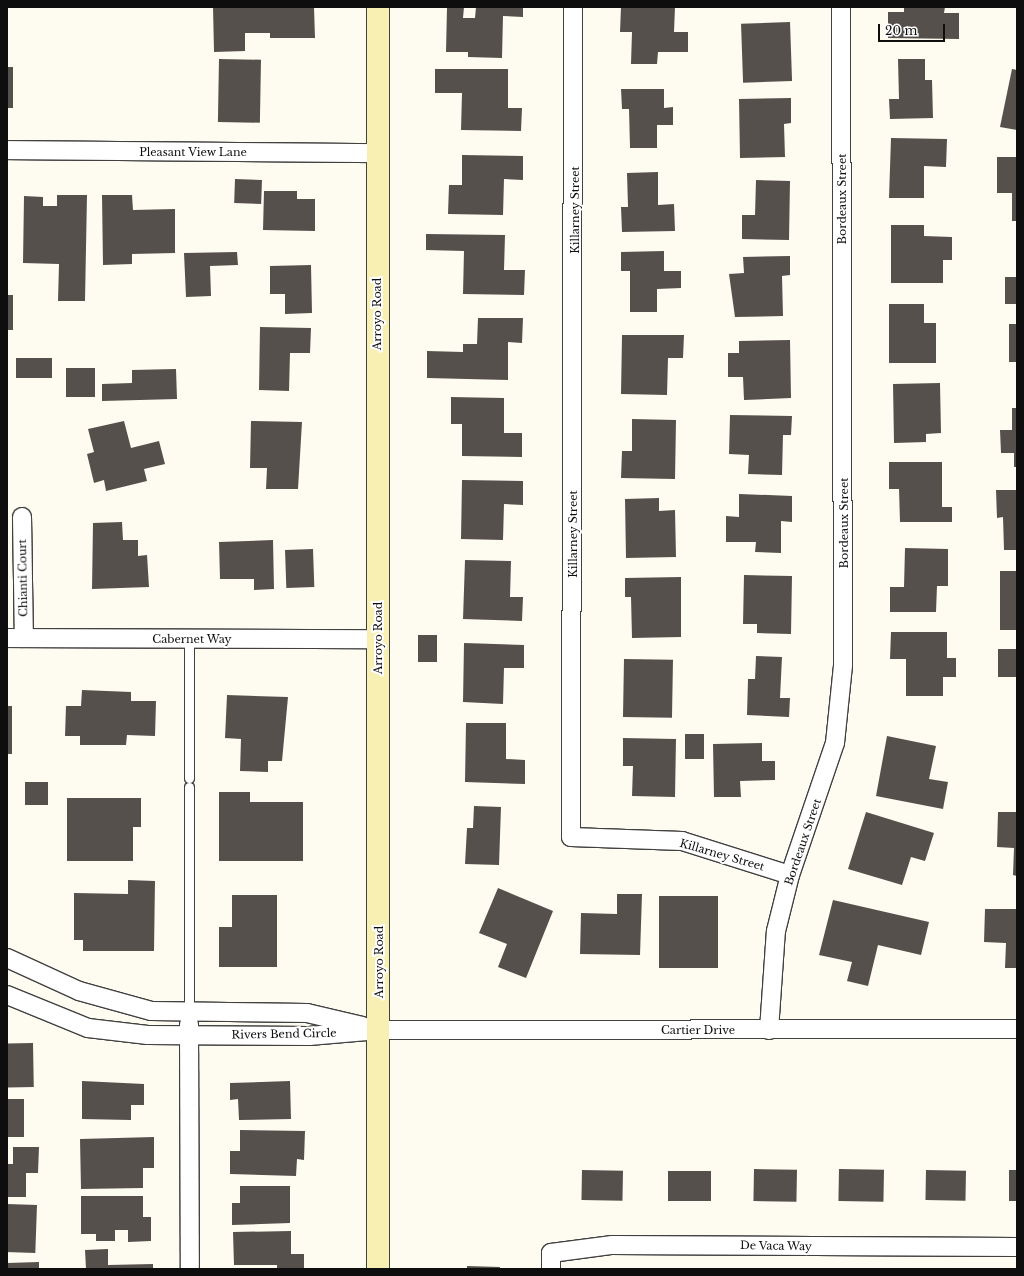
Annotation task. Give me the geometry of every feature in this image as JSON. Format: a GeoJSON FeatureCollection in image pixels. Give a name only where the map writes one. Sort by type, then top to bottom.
{"type":"FeatureCollection","features":[{"type":"Feature","properties":{"kind":"street","name":"Arroyo Road"},"geometry":{"type":"LineString","coordinates":[[378,7],[378,639],[380,1030],[378,1269]]}},
{"type":"Feature","properties":{"kind":"street","name":"Killarney Street"},"geometry":{"type":"LineString","coordinates":[[573,7],[571,836],[682,841],[790,875]]}},
{"type":"Feature","properties":{"kind":"street","name":"Bordeaux Street"},"geometry":{"type":"LineString","coordinates":[[769,1030],[776,931],[790,875],[835,744],[843,665],[841,7]]}},
{"type":"Feature","properties":{"kind":"street","name":"Pleasant View Lane"},"geometry":{"type":"LineString","coordinates":[[7,150],[378,153]]}},
{"type":"Feature","properties":{"kind":"street","name":"Chianti Court"},"geometry":{"type":"LineString","coordinates":[[15,638],[22,517]]}},
{"type":"Feature","properties":{"kind":"street","name":"Cabernet Way"},"geometry":{"type":"LineString","coordinates":[[15,638],[378,639]]}},
{"type":"Feature","properties":{"kind":"street","name":"Rivers Bend Circle"},"geometry":{"type":"LineString","coordinates":[[7,958],[79,991],[151,1011],[307,1013],[380,1030]]}},
{"type":"Feature","properties":{"kind":"street","name":"Rivers Bend Circle"},"geometry":{"type":"LineString","coordinates":[[7,995],[88,1028],[189,1035],[309,1036],[380,1030]]}},
{"type":"Feature","properties":{"kind":"street"},"geometry":{"type":"LineString","coordinates":[[189,1011],[190,1269]]}},
{"type":"Feature","properties":{"kind":"street","name":"Cartier Drive"},"geometry":{"type":"LineString","coordinates":[[380,1030],[1017,1029]]}},
{"type":"Feature","properties":{"kind":"street","name":"De Vaca Way"},"geometry":{"type":"LineString","coordinates":[[551,1269],[551,1253],[612,1245],[1017,1247]]}},
{"type":"Feature","properties":{"kind":"lane"},"geometry":{"type":"LineString","coordinates":[[189,639],[189,1011]]}},
{"type":"Feature","properties":{"kind":"building"},"geometry":{"type":"Polygon","coordinates":[[[213,7],[314,7],[315,38],[270,38],[270,33],[245,33],[245,51],[214,52],[213,7]]]}},
{"type":"Feature","properties":{"kind":"building"},"geometry":{"type":"Polygon","coordinates":[[[447,7],[464,7],[463,18],[475,18],[476,7],[523,7],[523,17],[503,16],[502,58],[468,57],[468,52],[446,52],[447,7]]]}},
{"type":"Feature","properties":{"kind":"building"},"geometry":{"type":"Polygon","coordinates":[[[621,7],[675,7],[674,32],[688,32],[688,52],[658,52],[657,64],[631,64],[632,32],[620,32],[621,7]]]}},
{"type":"Feature","properties":{"kind":"building"},"geometry":{"type":"Polygon","coordinates":[[[904,7],[945,7],[944,13],[959,13],[959,39],[888,38],[888,12],[904,12],[904,7]]]}},
{"type":"Feature","properties":{"kind":"building"},"geometry":{"type":"Polygon","coordinates":[[[790,22],[792,81],[743,83],[741,24],[790,22]]]}},
{"type":"Feature","properties":{"kind":"building"},"geometry":{"type":"Polygon","coordinates":[[[219,59],[261,60],[260,123],[218,122],[219,59]]]}},
{"type":"Feature","properties":{"kind":"building"},"geometry":{"type":"Polygon","coordinates":[[[898,59],[925,59],[925,80],[932,80],[933,118],[890,119],[889,99],[899,99],[898,59]]]}},
{"type":"Feature","properties":{"kind":"building"},"geometry":{"type":"Polygon","coordinates":[[[7,67],[13,67],[13,108],[7,108],[7,67]]]}},
{"type":"Feature","properties":{"kind":"building"},"geometry":{"type":"Polygon","coordinates":[[[435,69],[508,69],[508,108],[522,108],[521,131],[461,130],[462,93],[435,93],[435,69]]]}},
{"type":"Feature","properties":{"kind":"building"},"geometry":{"type":"Polygon","coordinates":[[[1012,69],[1017,70],[1017,130],[1000,127],[1012,69]]]}},
{"type":"Feature","properties":{"kind":"building"},"geometry":{"type":"Polygon","coordinates":[[[621,89],[664,89],[664,108],[673,107],[673,125],[657,125],[657,148],[630,148],[629,109],[622,109],[621,89]]]}},
{"type":"Feature","properties":{"kind":"building"},"geometry":{"type":"Polygon","coordinates":[[[791,98],[791,123],[784,124],[785,157],[740,158],[739,99],[791,98]]]}},
{"type":"Feature","properties":{"kind":"building"},"geometry":{"type":"Polygon","coordinates":[[[891,138],[947,139],[946,167],[924,166],[924,198],[889,198],[891,138]]]}},
{"type":"Feature","properties":{"kind":"building"},"geometry":{"type":"Polygon","coordinates":[[[462,155],[523,156],[523,180],[504,179],[503,215],[448,214],[449,185],[462,185],[462,155]]]}},
{"type":"Feature","properties":{"kind":"building"},"geometry":{"type":"Polygon","coordinates":[[[997,157],[1017,157],[1017,221],[1012,221],[1012,193],[997,193],[997,157]]]}},
{"type":"Feature","properties":{"kind":"building"},"geometry":{"type":"Polygon","coordinates":[[[658,172],[658,205],[674,204],[675,231],[622,232],[621,207],[628,207],[627,173],[658,172]]]}},
{"type":"Feature","properties":{"kind":"building"},"geometry":{"type":"Polygon","coordinates":[[[235,179],[262,180],[261,204],[234,203],[235,179]]]}},
{"type":"Feature","properties":{"kind":"building"},"geometry":{"type":"Polygon","coordinates":[[[756,180],[790,181],[789,240],[742,239],[742,215],[755,215],[756,180]]]}},
{"type":"Feature","properties":{"kind":"building"},"geometry":{"type":"Polygon","coordinates":[[[264,191],[297,191],[297,199],[315,199],[315,231],[263,230],[264,191]]]}},
{"type":"Feature","properties":{"kind":"building"},"geometry":{"type":"Polygon","coordinates":[[[57,195],[87,195],[85,301],[58,301],[59,264],[23,263],[24,196],[43,197],[43,206],[57,206],[57,195]]]}},
{"type":"Feature","properties":{"kind":"building"},"geometry":{"type":"Polygon","coordinates":[[[102,195],[132,195],[133,210],[175,209],[175,253],[132,254],[132,264],[103,265],[102,195]]]}},
{"type":"Feature","properties":{"kind":"building"},"geometry":{"type":"Polygon","coordinates":[[[891,225],[924,225],[924,236],[952,237],[952,260],[943,260],[943,283],[891,283],[891,225]]]}},
{"type":"Feature","properties":{"kind":"building"},"geometry":{"type":"Polygon","coordinates":[[[426,234],[505,235],[504,270],[525,270],[524,295],[463,294],[464,251],[426,250],[426,234]]]}},
{"type":"Feature","properties":{"kind":"building"},"geometry":{"type":"Polygon","coordinates":[[[664,251],[664,271],[681,271],[681,288],[657,289],[657,312],[630,312],[630,271],[621,271],[621,252],[664,251]]]}},
{"type":"Feature","properties":{"kind":"building"},"geometry":{"type":"Polygon","coordinates":[[[237,252],[238,265],[210,266],[211,296],[186,297],[184,253],[237,252]]]}},
{"type":"Feature","properties":{"kind":"building"},"geometry":{"type":"Polygon","coordinates":[[[790,256],[790,275],[782,276],[783,316],[735,317],[729,274],[744,273],[743,257],[790,256]]]}},
{"type":"Feature","properties":{"kind":"building"},"geometry":{"type":"Polygon","coordinates":[[[311,265],[312,313],[285,314],[285,294],[270,294],[270,266],[311,265]]]}},
{"type":"Feature","properties":{"kind":"building"},"geometry":{"type":"Polygon","coordinates":[[[1005,277],[1017,277],[1017,304],[1005,304],[1005,277]]]}},
{"type":"Feature","properties":{"kind":"building"},"geometry":{"type":"Polygon","coordinates":[[[7,295],[13,295],[13,330],[7,330],[7,295]]]}},
{"type":"Feature","properties":{"kind":"building"},"geometry":{"type":"Polygon","coordinates":[[[889,304],[924,304],[924,323],[936,323],[936,363],[889,363],[889,304]]]}},
{"type":"Feature","properties":{"kind":"building"},"geometry":{"type":"Polygon","coordinates":[[[478,318],[523,318],[522,343],[508,342],[508,380],[427,378],[427,351],[463,352],[463,344],[477,344],[478,318]]]}},
{"type":"Feature","properties":{"kind":"building"},"geometry":{"type":"Polygon","coordinates":[[[1009,324],[1017,324],[1017,362],[1009,362],[1009,324]]]}},
{"type":"Feature","properties":{"kind":"building"},"geometry":{"type":"Polygon","coordinates":[[[260,327],[311,328],[310,353],[290,353],[289,391],[259,390],[260,327]]]}},
{"type":"Feature","properties":{"kind":"building"},"geometry":{"type":"Polygon","coordinates":[[[622,335],[684,335],[683,358],[668,358],[667,395],[621,394],[622,335]]]}},
{"type":"Feature","properties":{"kind":"building"},"geometry":{"type":"Polygon","coordinates":[[[790,340],[791,398],[744,400],[743,377],[728,377],[728,353],[739,353],[739,341],[790,340]]]}},
{"type":"Feature","properties":{"kind":"building"},"geometry":{"type":"Polygon","coordinates":[[[16,358],[52,358],[52,378],[16,378],[16,358]]]}},
{"type":"Feature","properties":{"kind":"building"},"geometry":{"type":"Polygon","coordinates":[[[66,368],[95,368],[95,397],[66,397],[66,368]]]}},
{"type":"Feature","properties":{"kind":"building"},"geometry":{"type":"Polygon","coordinates":[[[176,369],[177,399],[102,401],[102,384],[132,383],[132,370],[176,369]]]}},
{"type":"Feature","properties":{"kind":"building"},"geometry":{"type":"Polygon","coordinates":[[[940,383],[941,433],[926,434],[926,442],[894,443],[893,384],[940,383]]]}},
{"type":"Feature","properties":{"kind":"building"},"geometry":{"type":"Polygon","coordinates":[[[451,397],[504,398],[504,433],[522,433],[522,457],[462,456],[462,424],[451,424],[451,397]]]}},
{"type":"Feature","properties":{"kind":"building"},"geometry":{"type":"Polygon","coordinates":[[[1012,408],[1017,408],[1017,467],[1014,467],[1014,453],[1001,453],[1000,430],[1012,430],[1012,408]]]}},
{"type":"Feature","properties":{"kind":"building"},"geometry":{"type":"Polygon","coordinates":[[[730,415],[792,416],[791,435],[783,435],[782,475],[748,474],[749,455],[729,454],[730,415]]]}},
{"type":"Feature","properties":{"kind":"building"},"geometry":{"type":"Polygon","coordinates":[[[632,419],[676,420],[675,479],[621,478],[622,451],[632,451],[632,419]]]}},
{"type":"Feature","properties":{"kind":"building"},"geometry":{"type":"Polygon","coordinates":[[[124,421],[131,448],[159,441],[165,464],[144,469],[147,481],[106,491],[104,480],[94,483],[87,454],[94,452],[88,429],[124,421]]]}},
{"type":"Feature","properties":{"kind":"building"},"geometry":{"type":"Polygon","coordinates":[[[251,421],[302,422],[298,489],[266,489],[267,468],[250,468],[251,421]]]}},
{"type":"Feature","properties":{"kind":"building"},"geometry":{"type":"Polygon","coordinates":[[[889,462],[942,462],[942,507],[952,507],[952,522],[900,522],[899,489],[889,489],[889,462]]]}},
{"type":"Feature","properties":{"kind":"building"},"geometry":{"type":"Polygon","coordinates":[[[462,480],[523,481],[523,505],[504,504],[503,540],[461,539],[462,480]]]}},
{"type":"Feature","properties":{"kind":"building"},"geometry":{"type":"Polygon","coordinates":[[[996,490],[1017,490],[1017,550],[1004,550],[1003,517],[997,518],[996,490]]]}},
{"type":"Feature","properties":{"kind":"building"},"geometry":{"type":"Polygon","coordinates":[[[739,494],[792,496],[792,522],[781,521],[781,553],[755,552],[756,542],[726,542],[726,516],[739,517],[739,494]]]}},
{"type":"Feature","properties":{"kind":"building"},"geometry":{"type":"Polygon","coordinates":[[[659,498],[659,511],[675,510],[676,557],[626,558],[625,499],[659,498]]]}},
{"type":"Feature","properties":{"kind":"building"},"geometry":{"type":"Polygon","coordinates":[[[122,522],[123,540],[138,540],[138,556],[147,555],[149,587],[92,589],[93,523],[122,522]]]}},
{"type":"Feature","properties":{"kind":"building"},"geometry":{"type":"Polygon","coordinates":[[[273,540],[274,589],[254,590],[254,579],[220,579],[219,542],[273,540]]]}},
{"type":"Feature","properties":{"kind":"building"},"geometry":{"type":"Polygon","coordinates":[[[905,548],[948,549],[948,586],[937,586],[936,612],[890,612],[890,587],[904,587],[905,548]]]}},
{"type":"Feature","properties":{"kind":"building"},"geometry":{"type":"Polygon","coordinates":[[[313,549],[314,587],[286,588],[285,550],[313,549]]]}},
{"type":"Feature","properties":{"kind":"building"},"geometry":{"type":"Polygon","coordinates":[[[465,560],[511,561],[510,597],[523,597],[522,621],[463,619],[465,560]]]}},
{"type":"Feature","properties":{"kind":"building"},"geometry":{"type":"Polygon","coordinates":[[[1000,571],[1017,571],[1017,630],[1000,630],[1000,571]]]}},
{"type":"Feature","properties":{"kind":"building"},"geometry":{"type":"Polygon","coordinates":[[[744,575],[792,576],[791,634],[757,633],[757,624],[743,624],[744,575]]]}},
{"type":"Feature","properties":{"kind":"building"},"geometry":{"type":"Polygon","coordinates":[[[681,577],[681,637],[632,638],[631,597],[625,597],[625,578],[681,577]]]}},
{"type":"Feature","properties":{"kind":"building"},"geometry":{"type":"Polygon","coordinates":[[[891,632],[947,632],[947,658],[956,658],[956,677],[943,677],[943,696],[906,696],[906,659],[890,659],[891,632]]]}},
{"type":"Feature","properties":{"kind":"building"},"geometry":{"type":"Polygon","coordinates":[[[418,635],[437,635],[437,662],[418,662],[418,635]]]}},
{"type":"Feature","properties":{"kind":"building"},"geometry":{"type":"Polygon","coordinates":[[[464,643],[524,645],[524,668],[504,668],[503,704],[463,702],[464,643]]]}},
{"type":"Feature","properties":{"kind":"building"},"geometry":{"type":"Polygon","coordinates":[[[998,649],[1017,649],[1017,677],[998,677],[998,649]]]}},
{"type":"Feature","properties":{"kind":"building"},"geometry":{"type":"Polygon","coordinates":[[[756,656],[782,657],[780,698],[790,698],[789,717],[747,715],[748,679],[755,679],[756,656]]]}},
{"type":"Feature","properties":{"kind":"building"},"geometry":{"type":"Polygon","coordinates":[[[624,659],[673,660],[672,718],[623,717],[624,659]]]}},
{"type":"Feature","properties":{"kind":"building"},"geometry":{"type":"Polygon","coordinates":[[[82,690],[131,692],[131,701],[156,701],[155,736],[127,735],[126,745],[80,745],[80,736],[65,736],[66,706],[81,706],[82,690]]]}},
{"type":"Feature","properties":{"kind":"building"},"geometry":{"type":"Polygon","coordinates":[[[227,695],[288,697],[282,761],[268,761],[268,772],[240,771],[241,739],[225,738],[227,695]]]}},
{"type":"Feature","properties":{"kind":"building"},"geometry":{"type":"Polygon","coordinates":[[[7,706],[12,706],[12,754],[7,754],[7,706]]]}},
{"type":"Feature","properties":{"kind":"building"},"geometry":{"type":"Polygon","coordinates":[[[466,723],[506,723],[506,759],[525,760],[525,784],[465,782],[466,723]]]}},
{"type":"Feature","properties":{"kind":"building"},"geometry":{"type":"Polygon","coordinates":[[[685,734],[704,734],[704,759],[685,759],[685,734]]]}},
{"type":"Feature","properties":{"kind":"building"},"geometry":{"type":"Polygon","coordinates":[[[887,736],[936,746],[929,779],[948,782],[943,809],[876,796],[887,736]]]}},
{"type":"Feature","properties":{"kind":"building"},"geometry":{"type":"Polygon","coordinates":[[[623,738],[676,739],[675,797],[632,796],[633,766],[623,766],[623,738]]]}},
{"type":"Feature","properties":{"kind":"building"},"geometry":{"type":"Polygon","coordinates":[[[762,743],[762,761],[775,761],[775,780],[740,781],[741,797],[714,797],[713,744],[762,743]]]}},
{"type":"Feature","properties":{"kind":"building"},"geometry":{"type":"Polygon","coordinates":[[[25,782],[48,782],[48,805],[25,805],[25,782]]]}},
{"type":"Feature","properties":{"kind":"building"},"geometry":{"type":"Polygon","coordinates":[[[219,792],[250,792],[250,802],[303,802],[303,861],[219,861],[219,792]]]}},
{"type":"Feature","properties":{"kind":"building"},"geometry":{"type":"Polygon","coordinates":[[[67,798],[141,798],[141,827],[133,827],[133,861],[67,861],[67,798]]]}},
{"type":"Feature","properties":{"kind":"building"},"geometry":{"type":"Polygon","coordinates":[[[474,806],[501,807],[499,865],[465,864],[467,828],[473,828],[474,806]]]}},
{"type":"Feature","properties":{"kind":"building"},"geometry":{"type":"Polygon","coordinates":[[[866,812],[934,833],[925,861],[911,857],[902,885],[848,869],[866,812]]]}},
{"type":"Feature","properties":{"kind":"building"},"geometry":{"type":"Polygon","coordinates":[[[998,812],[1017,812],[1017,876],[1013,875],[1014,848],[997,847],[998,812]]]}},
{"type":"Feature","properties":{"kind":"building"},"geometry":{"type":"Polygon","coordinates":[[[128,880],[155,881],[154,951],[83,951],[83,940],[74,940],[74,893],[128,894],[128,880]]]}},
{"type":"Feature","properties":{"kind":"building"},"geometry":{"type":"Polygon","coordinates":[[[498,888],[553,911],[526,978],[498,967],[507,944],[479,933],[498,888]]]}},
{"type":"Feature","properties":{"kind":"building"},"geometry":{"type":"Polygon","coordinates":[[[617,894],[642,894],[640,955],[580,954],[581,913],[617,914],[617,894]]]}},
{"type":"Feature","properties":{"kind":"building"},"geometry":{"type":"Polygon","coordinates":[[[232,895],[277,895],[277,967],[219,967],[219,927],[232,927],[232,895]]]}},
{"type":"Feature","properties":{"kind":"building"},"geometry":{"type":"Polygon","coordinates":[[[659,896],[718,896],[718,968],[659,968],[659,896]]]}},
{"type":"Feature","properties":{"kind":"building"},"geometry":{"type":"Polygon","coordinates":[[[833,900],[929,922],[921,955],[878,945],[868,986],[847,981],[852,962],[819,955],[833,900]]]}},
{"type":"Feature","properties":{"kind":"building"},"geometry":{"type":"Polygon","coordinates":[[[985,909],[1017,909],[1017,968],[1005,968],[1006,943],[984,942],[985,909]]]}},
{"type":"Feature","properties":{"kind":"building"},"geometry":{"type":"Polygon","coordinates":[[[7,1043],[33,1043],[34,1087],[8,1087],[7,1043]]]}},
{"type":"Feature","properties":{"kind":"building"},"geometry":{"type":"Polygon","coordinates":[[[82,1081],[144,1084],[144,1105],[131,1105],[131,1120],[82,1119],[82,1081]]]}},
{"type":"Feature","properties":{"kind":"building"},"geometry":{"type":"Polygon","coordinates":[[[290,1081],[291,1119],[239,1120],[238,1099],[230,1100],[230,1083],[290,1081]]]}},
{"type":"Feature","properties":{"kind":"building"},"geometry":{"type":"Polygon","coordinates":[[[7,1099],[24,1099],[24,1137],[7,1137],[7,1099]]]}},
{"type":"Feature","properties":{"kind":"building"},"geometry":{"type":"Polygon","coordinates":[[[240,1130],[305,1131],[304,1160],[297,1159],[296,1176],[230,1174],[230,1151],[240,1151],[240,1130]]]}},
{"type":"Feature","properties":{"kind":"building"},"geometry":{"type":"Polygon","coordinates":[[[154,1137],[154,1168],[143,1168],[143,1188],[81,1189],[80,1139],[154,1137]]]}},
{"type":"Feature","properties":{"kind":"building"},"geometry":{"type":"Polygon","coordinates":[[[13,1147],[39,1147],[38,1173],[26,1173],[26,1197],[7,1197],[7,1164],[13,1164],[13,1147]]]}},
{"type":"Feature","properties":{"kind":"building"},"geometry":{"type":"Polygon","coordinates":[[[754,1169],[797,1170],[796,1202],[753,1201],[754,1169]]]}},
{"type":"Feature","properties":{"kind":"building"},"geometry":{"type":"Polygon","coordinates":[[[839,1169],[884,1170],[883,1202],[838,1201],[839,1169]]]}},
{"type":"Feature","properties":{"kind":"building"},"geometry":{"type":"Polygon","coordinates":[[[582,1170],[623,1171],[622,1201],[581,1200],[582,1170]]]}},
{"type":"Feature","properties":{"kind":"building"},"geometry":{"type":"Polygon","coordinates":[[[926,1170],[966,1171],[965,1201],[925,1200],[926,1170]]]}},
{"type":"Feature","properties":{"kind":"building"},"geometry":{"type":"Polygon","coordinates":[[[1009,1170],[1017,1170],[1017,1201],[1009,1201],[1009,1170]]]}},
{"type":"Feature","properties":{"kind":"building"},"geometry":{"type":"Polygon","coordinates":[[[668,1171],[711,1171],[711,1201],[668,1201],[668,1171]]]}},
{"type":"Feature","properties":{"kind":"building"},"geometry":{"type":"Polygon","coordinates":[[[240,1186],[290,1186],[290,1223],[232,1225],[232,1203],[240,1203],[240,1186]]]}},
{"type":"Feature","properties":{"kind":"building"},"geometry":{"type":"Polygon","coordinates":[[[81,1196],[143,1196],[143,1217],[151,1217],[151,1241],[128,1242],[128,1230],[115,1230],[115,1241],[96,1241],[96,1234],[81,1234],[81,1196]]]}},
{"type":"Feature","properties":{"kind":"building"},"geometry":{"type":"Polygon","coordinates":[[[7,1204],[37,1205],[35,1253],[7,1252],[7,1204]]]}},
{"type":"Feature","properties":{"kind":"building"},"geometry":{"type":"Polygon","coordinates":[[[291,1231],[291,1254],[304,1254],[304,1269],[277,1269],[277,1265],[234,1265],[233,1232],[291,1231]]]}},
{"type":"Feature","properties":{"kind":"building"},"geometry":{"type":"Polygon","coordinates":[[[108,1249],[108,1265],[153,1264],[153,1269],[86,1269],[85,1250],[108,1249]]]}},
{"type":"Feature","properties":{"kind":"building"},"geometry":{"type":"Polygon","coordinates":[[[39,1262],[39,1269],[7,1269],[7,1263],[39,1262]]]}},
{"type":"Feature","properties":{"kind":"building"},"geometry":{"type":"Polygon","coordinates":[[[467,1266],[500,1267],[500,1269],[467,1269],[467,1266]]]}}]}
